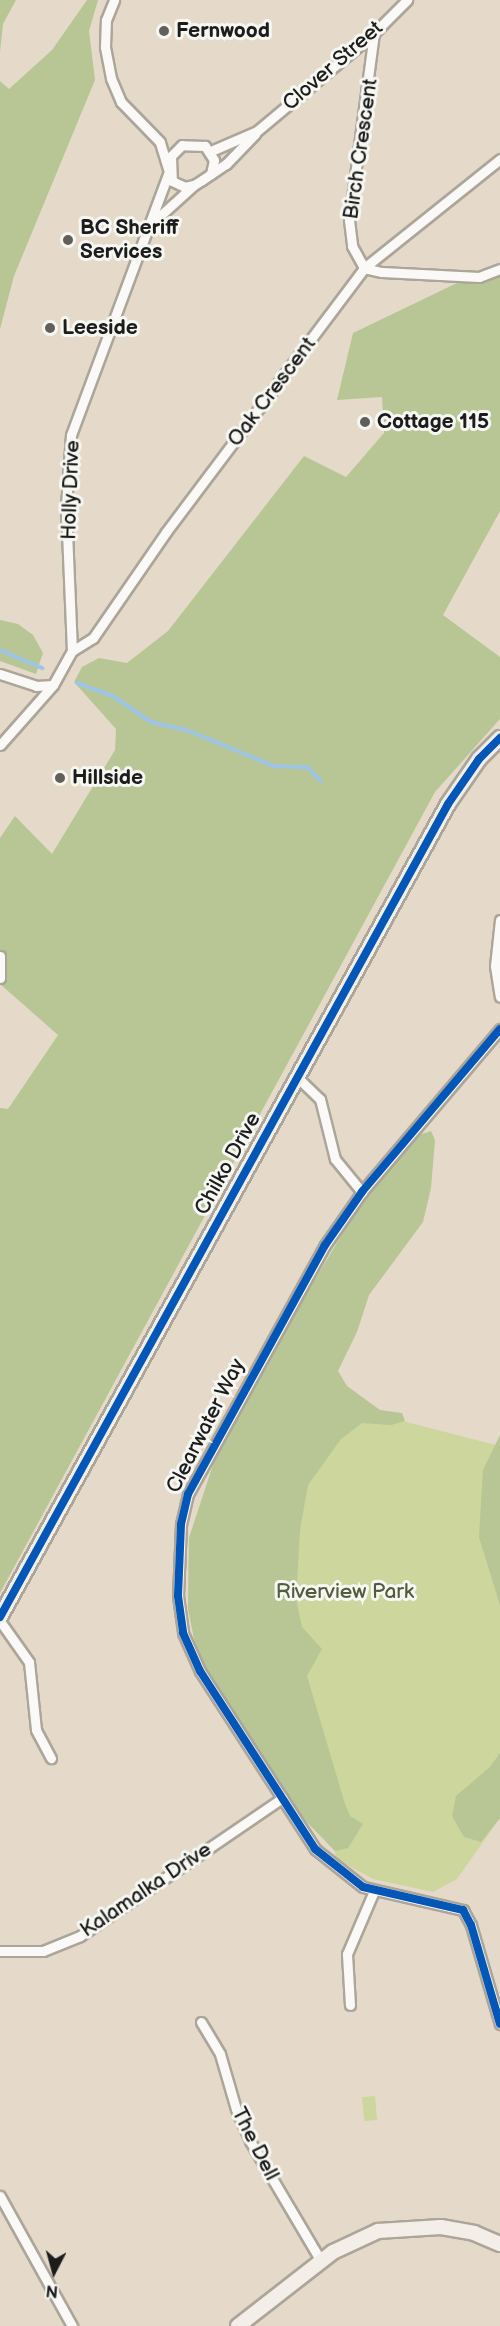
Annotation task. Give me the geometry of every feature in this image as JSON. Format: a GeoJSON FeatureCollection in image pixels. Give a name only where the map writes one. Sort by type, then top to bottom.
{"type":"FeatureCollection","features":[{"type":"Feature","properties":{"kind":"street"},"geometry":{"type":"LineString","coordinates":[[114,0],[106,21],[105,47],[111,78],[121,102],[160,142],[169,172],[177,185],[194,185],[211,174],[214,166],[211,151],[197,144],[182,145],[160,142]]}},
{"type":"Feature","properties":{"kind":"street","name":"Clover Street"},"geometry":{"type":"LineString","coordinates":[[211,174],[245,148],[257,131],[374,33],[407,0]]}},
{"type":"Feature","properties":{"kind":"street","name":"Birch Crescent"},"geometry":{"type":"LineString","coordinates":[[364,268],[351,246],[350,220],[374,33]]}},
{"type":"Feature","properties":{"kind":"street","name":"Clover Street"},"geometry":{"type":"LineString","coordinates":[[211,151],[257,131]]}},
{"type":"Feature","properties":{"kind":"street"},"geometry":{"type":"LineString","coordinates":[[169,172],[171,156],[182,145]]}},
{"type":"Feature","properties":{"kind":"street","name":"Oak Crescent"},"geometry":{"type":"LineString","coordinates":[[72,651],[93,638],[166,532],[364,268],[500,159]]}},
{"type":"Feature","properties":{"kind":"street","name":"Holly Drive"},"geometry":{"type":"LineString","coordinates":[[72,651],[66,506],[71,435],[106,333],[169,172]]}},
{"type":"Feature","properties":{"kind":"street","name":"Holly Drive"},"geometry":{"type":"LineString","coordinates":[[150,225],[194,185]]}},
{"type":"Feature","properties":{"kind":"street"},"geometry":{"type":"LineString","coordinates":[[364,268],[382,272],[478,277],[500,269]]}},
{"type":"Feature","properties":{"kind":"street"},"geometry":{"type":"LineString","coordinates":[[0,745],[53,685],[72,651]]}},
{"type":"Feature","properties":{"kind":"street"},"geometry":{"type":"LineString","coordinates":[[0,674],[36,686],[53,685]]}},
{"type":"Feature","properties":{"kind":"street","name":"Chilko Drive"},"geometry":{"type":"LineString","coordinates":[[0,1619],[448,804],[478,759],[500,738]]}},
{"type":"Feature","properties":{"kind":"street"},"geometry":{"type":"LineString","coordinates":[[500,920],[495,966],[500,997]]}},
{"type":"Feature","properties":{"kind":"street"},"geometry":{"type":"LineString","coordinates":[[0,957],[0,978]]}},
{"type":"Feature","properties":{"kind":"street","name":"Clearwater Way"},"geometry":{"type":"LineString","coordinates":[[500,1029],[362,1192],[319,1255],[195,1479],[182,1516],[178,1596],[183,1633],[200,1671],[321,1856],[348,1877],[374,1891],[458,1908],[466,1913],[500,2024]]}},
{"type":"Feature","properties":{"kind":"street"},"geometry":{"type":"LineString","coordinates":[[297,1077],[320,1099],[335,1159],[362,1192]]}},
{"type":"Feature","properties":{"kind":"street"},"geometry":{"type":"LineString","coordinates":[[0,1619],[29,1662],[36,1730],[51,1758]]}},
{"type":"Feature","properties":{"kind":"street","name":"Kalamalka Drive"},"geometry":{"type":"LineString","coordinates":[[0,1951],[32,1953],[64,1944],[282,1798]]}},
{"type":"Feature","properties":{"kind":"street"},"geometry":{"type":"LineString","coordinates":[[350,2005],[347,1954],[374,1891]]}},
{"type":"Feature","properties":{"kind":"street","name":"The Dell"},"geometry":{"type":"LineString","coordinates":[[201,2022],[220,2054],[236,2109],[250,2141],[321,2261]]}},
{"type":"Feature","properties":{"kind":"street"},"geometry":{"type":"LineString","coordinates":[[0,2196],[72,2326]]}},
{"type":"Feature","properties":{"kind":"street"},"geometry":{"type":"LineString","coordinates":[[238,2326],[321,2261],[359,2238],[406,2227],[461,2230],[500,2244]]}},
{"type":"Feature","properties":{"kind":"green space"},"geometry":{"type":"Polygon","coordinates":[[[0,0],[16,0],[3,24],[0,52],[0,0]]]}},
{"type":"Feature","properties":{"kind":"green space"},"geometry":{"type":"Polygon","coordinates":[[[87,0],[98,0],[89,31],[95,80],[14,276],[0,329],[0,81],[9,89],[52,50],[87,0]]]}},
{"type":"Feature","properties":{"kind":"green space"},"geometry":{"type":"Polygon","coordinates":[[[500,275],[500,511],[443,615],[500,657],[500,719],[435,792],[0,1593],[0,1108],[8,1109],[58,1035],[0,984],[0,838],[15,816],[52,854],[115,750],[116,729],[74,682],[82,667],[99,658],[127,663],[168,631],[304,456],[346,477],[384,433],[382,397],[337,400],[353,333],[457,283],[500,275]]]}},
{"type":"Feature","properties":{"kind":"green space"},"geometry":{"type":"Polygon","coordinates":[[[0,620],[18,624],[33,635],[43,653],[36,674],[0,661],[0,620]]]}},
{"type":"Feature","properties":{"kind":"green space"},"geometry":{"type":"Polygon","coordinates":[[[431,1131],[435,1140],[431,1188],[423,1222],[369,1295],[357,1332],[338,1371],[347,1386],[380,1410],[402,1413],[405,1421],[391,1425],[362,1423],[341,1439],[308,1485],[300,1530],[296,1599],[302,1627],[322,1649],[307,1676],[345,1804],[350,1816],[363,1824],[348,1848],[335,1851],[301,1816],[197,1653],[188,1609],[189,1538],[215,1459],[290,1321],[365,1196],[419,1135],[431,1131]]]}},
{"type":"Feature","properties":{"kind":"green space","name":"Riverview Park"},"geometry":{"type":"Polygon","coordinates":[[[336,1404],[500,1446],[500,1818],[457,1879],[433,1892],[373,1879],[336,1859],[335,1851],[301,1816],[197,1653],[188,1609],[189,1538],[215,1459],[336,1404]]]}},
{"type":"Feature","properties":{"kind":"green space"},"geometry":{"type":"Polygon","coordinates":[[[500,1435],[500,1605],[479,1537],[483,1470],[500,1435]]]}},
{"type":"Feature","properties":{"kind":"green space"},"geometry":{"type":"Polygon","coordinates":[[[500,1753],[500,1818],[481,1842],[464,1837],[452,1816],[456,1796],[490,1767],[500,1753]]]}},
{"type":"Feature","properties":{"kind":"green space"},"geometry":{"type":"Polygon","coordinates":[[[375,2096],[377,2120],[364,2121],[362,2097],[375,2096]]]}},
{"type":"Feature","properties":{"kind":"waterway"},"geometry":{"type":"LineString","coordinates":[[0,650],[42,668]]}},
{"type":"Feature","properties":{"kind":"waterway"},"geometry":{"type":"LineString","coordinates":[[77,683],[113,696],[151,722],[189,731],[274,766],[307,767],[321,781]]}},
{"type":"Feature","properties":{"kind":"cycle path"},"geometry":{"type":"LineString","coordinates":[[0,1617],[448,804],[479,759],[500,738]]}},
{"type":"Feature","properties":{"kind":"cycle path"},"geometry":{"type":"LineString","coordinates":[[500,1029],[362,1192],[325,1245],[188,1494],[181,1524],[178,1596],[183,1633],[200,1671],[315,1849],[363,1887],[463,1910],[471,1925],[500,2024]]}},
{"type":"Feature","properties":{"kind":"place","name":"Fernwood"},"geometry":{"type":"Point","coordinates":[164,31]}},
{"type":"Feature","properties":{"kind":"place","name":"BC Sheriff Services"},"geometry":{"type":"Point","coordinates":[68,240]}},
{"type":"Feature","properties":{"kind":"place","name":"Leeside"},"geometry":{"type":"Point","coordinates":[50,328]}},
{"type":"Feature","properties":{"kind":"place","name":"Cottage 115"},"geometry":{"type":"Point","coordinates":[365,422]}},
{"type":"Feature","properties":{"kind":"place","name":"Hillside"},"geometry":{"type":"Point","coordinates":[60,778]}}]}
